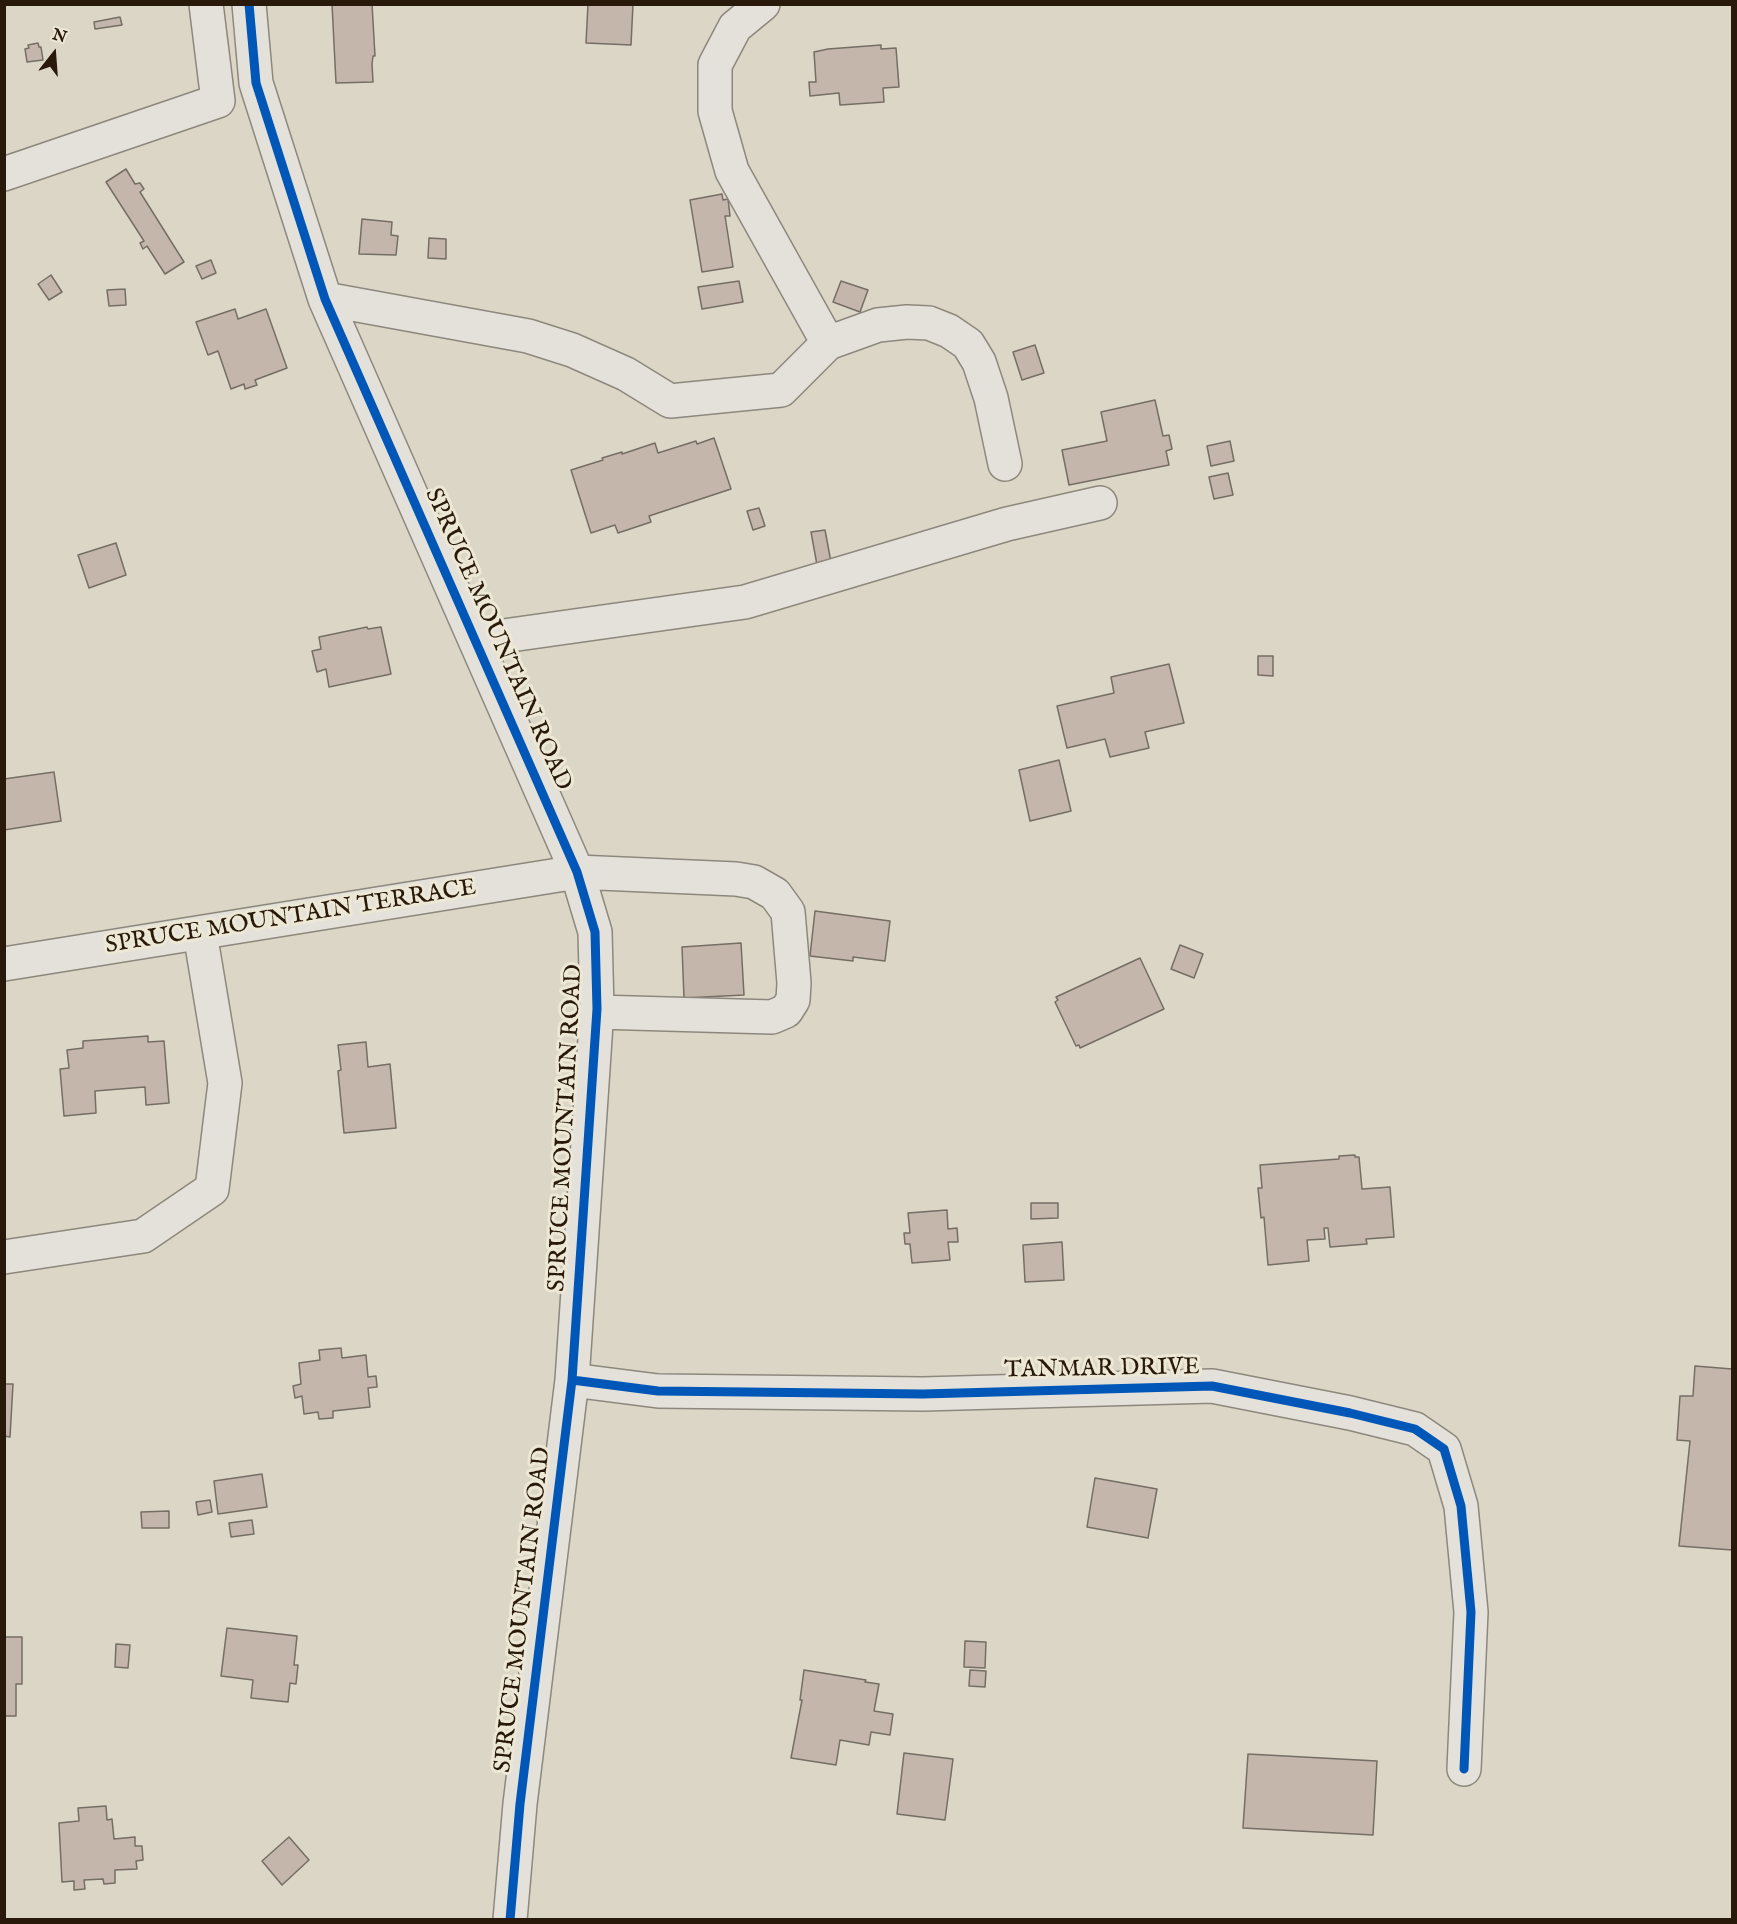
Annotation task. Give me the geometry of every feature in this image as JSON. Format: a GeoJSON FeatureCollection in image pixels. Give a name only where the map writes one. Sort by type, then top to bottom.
{"type":"FeatureCollection","features":[{"type":"Feature","properties":{"kind":"street"},"geometry":{"type":"LineString","coordinates":[[4,174],[218,101],[206,4]]}},
{"type":"Feature","properties":{"kind":"street","name":"SPRUCE MOUNTAIN ROAD"},"geometry":{"type":"LineString","coordinates":[[249,4],[256,83],[325,299],[577,872],[595,932],[597,1012],[572,1380],[520,1804],[510,1920]]}},
{"type":"Feature","properties":{"kind":"street"},"geometry":{"type":"LineString","coordinates":[[763,4],[735,27],[715,65],[715,111],[732,171],[828,343]]}},
{"type":"Feature","properties":{"kind":"street"},"geometry":{"type":"LineString","coordinates":[[325,299],[528,336],[572,350],[626,374],[670,401],[781,390],[828,343],[878,325],[907,322],[930,323],[949,331],[968,344],[979,362],[991,398],[1005,464]]}},
{"type":"Feature","properties":{"kind":"street"},"geometry":{"type":"LineString","coordinates":[[475,640],[745,602],[1007,524],[1100,503]]}},
{"type":"Feature","properties":{"kind":"street","name":"SPRUCE MOUNTAIN TERRACE"},"geometry":{"type":"LineString","coordinates":[[4,963],[577,872],[736,879],[754,882],[775,894],[788,912],[794,983],[793,1000],[786,1011],[772,1017],[597,1012]]}},
{"type":"Feature","properties":{"kind":"street"},"geometry":{"type":"LineString","coordinates":[[4,1257],[143,1236],[212,1189],[225,1083],[200,933]]}},
{"type":"Feature","properties":{"kind":"street","name":"TANMAR DRIVE"},"geometry":{"type":"LineString","coordinates":[[572,1380],[658,1391],[923,1394],[1212,1386],[1350,1413],[1415,1429],[1444,1449],[1461,1506],[1471,1612],[1464,1770]]}},
{"type":"Feature","properties":{"kind":"building"},"geometry":{"type":"Polygon","coordinates":[[[332,4],[372,4],[375,56],[373,56],[372,64],[373,82],[336,83],[332,4]]]}},
{"type":"Feature","properties":{"kind":"building"},"geometry":{"type":"Polygon","coordinates":[[[588,4],[633,4],[631,45],[586,43],[588,4]]]}},
{"type":"Feature","properties":{"kind":"building"},"geometry":{"type":"Polygon","coordinates":[[[120,17],[122,25],[95,29],[94,22],[120,17]]]}},
{"type":"Feature","properties":{"kind":"building"},"geometry":{"type":"Polygon","coordinates":[[[38,43],[43,60],[27,62],[25,49],[29,48],[28,45],[38,43]]]}},
{"type":"Feature","properties":{"kind":"building"},"geometry":{"type":"Polygon","coordinates":[[[881,45],[881,49],[896,48],[899,87],[883,88],[884,102],[840,105],[839,93],[810,96],[809,82],[816,82],[814,52],[881,45]]]}},
{"type":"Feature","properties":{"kind":"building"},"geometry":{"type":"Polygon","coordinates":[[[126,169],[135,184],[140,183],[144,189],[140,192],[184,262],[165,274],[147,246],[143,249],[140,243],[144,241],[106,182],[126,169]]]}},
{"type":"Feature","properties":{"kind":"building"},"geometry":{"type":"Polygon","coordinates":[[[722,194],[723,200],[728,199],[730,216],[725,216],[733,267],[702,272],[690,200],[722,194]]]}},
{"type":"Feature","properties":{"kind":"building"},"geometry":{"type":"Polygon","coordinates":[[[362,219],[392,222],[391,235],[398,236],[396,255],[359,254],[362,219]]]}},
{"type":"Feature","properties":{"kind":"building"},"geometry":{"type":"Polygon","coordinates":[[[429,238],[446,239],[446,259],[428,258],[429,238]]]}},
{"type":"Feature","properties":{"kind":"building"},"geometry":{"type":"Polygon","coordinates":[[[211,260],[216,273],[202,279],[196,266],[211,260]]]}},
{"type":"Feature","properties":{"kind":"building"},"geometry":{"type":"Polygon","coordinates":[[[51,275],[62,292],[49,300],[38,284],[51,275]]]}},
{"type":"Feature","properties":{"kind":"building"},"geometry":{"type":"Polygon","coordinates":[[[739,281],[743,302],[702,309],[698,287],[739,281]]]}},
{"type":"Feature","properties":{"kind":"building"},"geometry":{"type":"Polygon","coordinates":[[[841,281],[868,290],[860,312],[833,302],[841,281]]]}},
{"type":"Feature","properties":{"kind":"building"},"geometry":{"type":"Polygon","coordinates":[[[125,289],[126,305],[109,306],[107,290],[125,289]]]}},
{"type":"Feature","properties":{"kind":"building"},"geometry":{"type":"Polygon","coordinates":[[[235,309],[238,319],[266,309],[287,368],[255,380],[257,385],[245,389],[244,384],[231,389],[218,351],[208,355],[196,322],[235,309]]]}},
{"type":"Feature","properties":{"kind":"building"},"geometry":{"type":"Polygon","coordinates":[[[1035,345],[1044,373],[1022,380],[1013,352],[1035,345]]]}},
{"type":"Feature","properties":{"kind":"building"},"geometry":{"type":"Polygon","coordinates":[[[1155,400],[1163,436],[1169,435],[1172,449],[1166,451],[1169,465],[1069,485],[1062,450],[1107,441],[1101,412],[1155,400]]]}},
{"type":"Feature","properties":{"kind":"building"},"geometry":{"type":"Polygon","coordinates":[[[714,438],[731,489],[649,516],[651,522],[618,533],[615,525],[591,533],[571,470],[603,460],[602,458],[655,443],[658,453],[714,438]]]}},
{"type":"Feature","properties":{"kind":"building"},"geometry":{"type":"Polygon","coordinates":[[[1230,441],[1234,461],[1211,466],[1207,446],[1230,441]]]}},
{"type":"Feature","properties":{"kind":"building"},"geometry":{"type":"Polygon","coordinates":[[[1228,473],[1233,495],[1214,499],[1209,477],[1228,473]]]}},
{"type":"Feature","properties":{"kind":"building"},"geometry":{"type":"Polygon","coordinates":[[[759,508],[765,526],[753,530],[747,511],[759,508]]]}},
{"type":"Feature","properties":{"kind":"building"},"geometry":{"type":"Polygon","coordinates":[[[825,530],[831,562],[817,565],[811,532],[825,530]]]}},
{"type":"Feature","properties":{"kind":"building"},"geometry":{"type":"Polygon","coordinates":[[[116,543],[126,575],[89,588],[78,555],[116,543]]]}},
{"type":"Feature","properties":{"kind":"building"},"geometry":{"type":"Polygon","coordinates":[[[367,627],[368,629],[381,627],[391,674],[329,687],[326,669],[317,672],[312,651],[321,649],[319,637],[367,627]]]}},
{"type":"Feature","properties":{"kind":"building"},"geometry":{"type":"Polygon","coordinates":[[[1258,656],[1273,656],[1273,676],[1258,675],[1258,656]]]}},
{"type":"Feature","properties":{"kind":"building"},"geometry":{"type":"Polygon","coordinates":[[[1169,664],[1184,723],[1145,732],[1149,748],[1110,757],[1105,739],[1067,748],[1057,706],[1114,693],[1111,677],[1169,664]]]}},
{"type":"Feature","properties":{"kind":"building"},"geometry":{"type":"Polygon","coordinates":[[[1059,760],[1071,811],[1030,821],[1019,770],[1059,760]]]}},
{"type":"Feature","properties":{"kind":"building"},"geometry":{"type":"Polygon","coordinates":[[[54,772],[61,821],[4,830],[4,779],[54,772]]]}},
{"type":"Feature","properties":{"kind":"building"},"geometry":{"type":"Polygon","coordinates":[[[815,911],[890,921],[885,961],[853,957],[853,961],[810,956],[815,911]]]}},
{"type":"Feature","properties":{"kind":"building"},"geometry":{"type":"Polygon","coordinates":[[[741,943],[744,995],[684,998],[682,947],[741,943]]]}},
{"type":"Feature","properties":{"kind":"building"},"geometry":{"type":"Polygon","coordinates":[[[1180,945],[1203,954],[1194,978],[1171,969],[1180,945]]]}},
{"type":"Feature","properties":{"kind":"building"},"geometry":{"type":"Polygon","coordinates":[[[1140,958],[1164,1009],[1080,1048],[1079,1045],[1076,1046],[1055,1002],[1058,1000],[1056,997],[1140,958]]]}},
{"type":"Feature","properties":{"kind":"building"},"geometry":{"type":"Polygon","coordinates":[[[148,1036],[148,1042],[164,1041],[169,1103],[146,1105],[145,1087],[95,1091],[96,1113],[64,1116],[60,1069],[69,1068],[67,1050],[83,1048],[83,1041],[148,1036]]]}},
{"type":"Feature","properties":{"kind":"building"},"geometry":{"type":"Polygon","coordinates":[[[366,1042],[368,1067],[390,1064],[396,1128],[344,1133],[338,1045],[366,1042]]]}},
{"type":"Feature","properties":{"kind":"building"},"geometry":{"type":"Polygon","coordinates":[[[1339,1156],[1359,1157],[1362,1189],[1390,1187],[1394,1237],[1366,1239],[1367,1244],[1330,1247],[1328,1228],[1324,1228],[1325,1239],[1307,1240],[1309,1261],[1268,1265],[1264,1217],[1261,1218],[1258,1188],[1262,1188],[1260,1165],[1339,1159],[1339,1156]]]}},
{"type":"Feature","properties":{"kind":"building"},"geometry":{"type":"Polygon","coordinates":[[[1031,1203],[1058,1203],[1058,1218],[1031,1219],[1031,1203]]]}},
{"type":"Feature","properties":{"kind":"building"},"geometry":{"type":"Polygon","coordinates":[[[947,1210],[948,1229],[957,1228],[958,1242],[948,1242],[950,1260],[912,1263],[910,1244],[905,1244],[904,1233],[910,1233],[908,1213],[947,1210]]]}},
{"type":"Feature","properties":{"kind":"building"},"geometry":{"type":"Polygon","coordinates":[[[1062,1242],[1064,1280],[1025,1282],[1023,1245],[1062,1242]]]}},
{"type":"Feature","properties":{"kind":"building"},"geometry":{"type":"Polygon","coordinates":[[[341,1348],[342,1358],[366,1355],[368,1377],[376,1376],[377,1387],[368,1388],[370,1407],[333,1411],[333,1418],[319,1419],[318,1412],[304,1414],[302,1396],[295,1398],[293,1386],[301,1384],[299,1363],[320,1360],[319,1350],[341,1348]]]}},
{"type":"Feature","properties":{"kind":"building"},"geometry":{"type":"Polygon","coordinates":[[[1695,1366],[1732,1369],[1732,1550],[1679,1546],[1690,1441],[1677,1440],[1680,1396],[1693,1396],[1695,1366]]]}},
{"type":"Feature","properties":{"kind":"building"},"geometry":{"type":"Polygon","coordinates":[[[4,1384],[13,1384],[10,1437],[4,1436],[4,1384]]]}},
{"type":"Feature","properties":{"kind":"building"},"geometry":{"type":"Polygon","coordinates":[[[262,1474],[267,1507],[218,1514],[214,1481],[262,1474]]]}},
{"type":"Feature","properties":{"kind":"building"},"geometry":{"type":"Polygon","coordinates":[[[1095,1478],[1157,1489],[1148,1538],[1087,1527],[1095,1478]]]}},
{"type":"Feature","properties":{"kind":"building"},"geometry":{"type":"Polygon","coordinates":[[[210,1500],[212,1512],[198,1515],[196,1502],[210,1500]]]}},
{"type":"Feature","properties":{"kind":"building"},"geometry":{"type":"Polygon","coordinates":[[[169,1511],[169,1528],[142,1528],[141,1512],[169,1511]]]}},
{"type":"Feature","properties":{"kind":"building"},"geometry":{"type":"Polygon","coordinates":[[[252,1520],[254,1534],[231,1537],[229,1523],[252,1520]]]}},
{"type":"Feature","properties":{"kind":"building"},"geometry":{"type":"Polygon","coordinates":[[[227,1628],[297,1636],[294,1665],[298,1665],[296,1684],[290,1683],[288,1702],[251,1698],[253,1680],[221,1676],[227,1628]]]}},
{"type":"Feature","properties":{"kind":"building"},"geometry":{"type":"Polygon","coordinates":[[[4,1637],[22,1637],[22,1684],[16,1684],[16,1716],[4,1716],[4,1637]]]}},
{"type":"Feature","properties":{"kind":"building"},"geometry":{"type":"Polygon","coordinates":[[[965,1641],[986,1642],[985,1668],[964,1667],[965,1641]]]}},
{"type":"Feature","properties":{"kind":"building"},"geometry":{"type":"Polygon","coordinates":[[[116,1644],[130,1645],[128,1668],[115,1667],[116,1644]]]}},
{"type":"Feature","properties":{"kind":"building"},"geometry":{"type":"Polygon","coordinates":[[[804,1670],[879,1684],[874,1711],[893,1714],[890,1735],[871,1732],[869,1745],[840,1740],[836,1765],[791,1758],[802,1700],[800,1700],[804,1670]]]}},
{"type":"Feature","properties":{"kind":"building"},"geometry":{"type":"Polygon","coordinates":[[[970,1670],[986,1671],[985,1687],[969,1686],[970,1670]]]}},
{"type":"Feature","properties":{"kind":"building"},"geometry":{"type":"Polygon","coordinates":[[[904,1753],[953,1759],[945,1820],[897,1814],[904,1753]]]}},
{"type":"Feature","properties":{"kind":"building"},"geometry":{"type":"Polygon","coordinates":[[[1248,1754],[1377,1761],[1373,1835],[1243,1828],[1248,1754]]]}},
{"type":"Feature","properties":{"kind":"building"},"geometry":{"type":"Polygon","coordinates":[[[106,1806],[107,1820],[112,1819],[114,1839],[135,1837],[135,1846],[142,1846],[143,1860],[136,1861],[137,1869],[115,1870],[115,1883],[104,1884],[103,1879],[84,1880],[85,1889],[74,1890],[74,1881],[62,1882],[59,1823],[79,1821],[78,1808],[106,1806]]]}},
{"type":"Feature","properties":{"kind":"building"},"geometry":{"type":"Polygon","coordinates":[[[289,1837],[309,1860],[282,1885],[262,1861],[289,1837]]]}},
{"type":"Feature","properties":{"kind":"cycle path"},"geometry":{"type":"LineString","coordinates":[[249,4],[256,83],[325,299],[577,872],[595,932],[597,1009],[572,1380],[520,1804],[510,1920]]}},
{"type":"Feature","properties":{"kind":"cycle path"},"geometry":{"type":"LineString","coordinates":[[572,1380],[658,1391],[923,1394],[1212,1386],[1350,1413],[1415,1429],[1444,1449],[1461,1506],[1471,1612],[1464,1769]]}}]}
